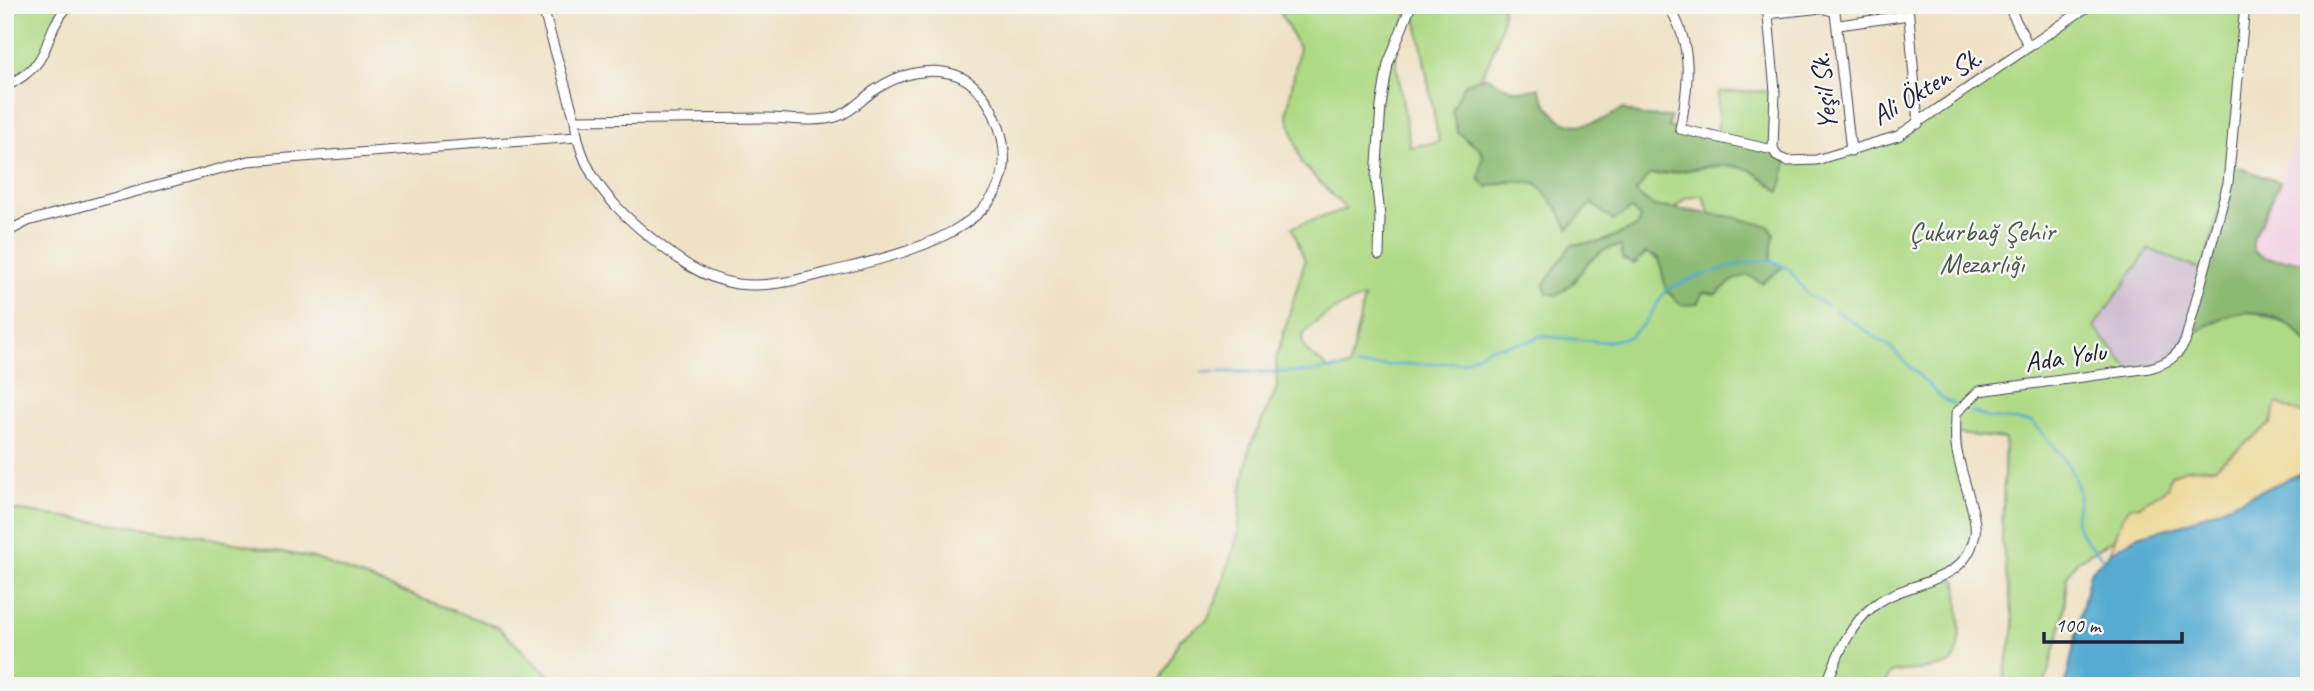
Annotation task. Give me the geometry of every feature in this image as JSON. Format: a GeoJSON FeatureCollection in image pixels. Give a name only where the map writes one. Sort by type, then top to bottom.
{"type":"FeatureCollection","features":[{"type":"Feature","properties":{"kind":"street"},"geometry":{"type":"LineString","coordinates":[[5,87],[32,72],[42,60],[58,17],[69,5]]}},
{"type":"Feature","properties":{"kind":"street"},"geometry":{"type":"LineString","coordinates":[[542,5],[575,120],[577,137],[593,178],[615,208],[688,268],[704,276],[737,284],[765,286],[908,253],[953,232],[977,215],[1003,173],[1006,151],[992,109],[974,88],[956,75],[929,71],[901,76],[835,117],[575,120]]}},
{"type":"Feature","properties":{"kind":"street"},"geometry":{"type":"LineString","coordinates":[[1379,255],[1380,217],[1376,178],[1381,106],[1388,64],[1411,5]]}},
{"type":"Feature","properties":{"kind":"street","name":"Ali Ökten Sk."},"geometry":{"type":"LineString","coordinates":[[1668,5],[1688,47],[1689,85],[1680,129],[1773,150],[1778,157],[1802,162],[1851,151],[1898,136],[2085,7]]}},
{"type":"Feature","properties":{"kind":"street"},"geometry":{"type":"LineString","coordinates":[[2008,5],[2029,47]]}},
{"type":"Feature","properties":{"kind":"street","name":"Ada Yolu"},"geometry":{"type":"LineString","coordinates":[[1826,686],[1842,647],[1861,617],[1885,598],[1949,574],[1968,556],[1976,532],[1956,445],[1956,413],[1979,391],[2150,368],[2172,359],[2179,352],[2185,342],[2228,183],[2245,5]]}},
{"type":"Feature","properties":{"kind":"street","name":"Yeşil Sk."},"geometry":{"type":"LineString","coordinates":[[1767,10],[1828,9],[1835,12],[1839,25],[1851,151]]}},
{"type":"Feature","properties":{"kind":"street"},"geometry":{"type":"LineString","coordinates":[[1767,10],[1775,91],[1773,150]]}},
{"type":"Feature","properties":{"kind":"street"},"geometry":{"type":"LineString","coordinates":[[1839,25],[1909,10],[1918,124]]}},
{"type":"Feature","properties":{"kind":"street"},"geometry":{"type":"LineString","coordinates":[[5,233],[28,221],[248,161],[577,137]]}},
{"type":"Feature","properties":{"kind":"shaded area"},"geometry":{"type":"Polygon","coordinates":[[[2309,109],[2309,263],[2258,255],[2253,250],[2253,240],[2309,109]]]}},
{"type":"Feature","properties":{"kind":"shaded area"},"geometry":{"type":"Polygon","coordinates":[[[2149,248],[2203,271],[2185,342],[2173,359],[2129,370],[2094,327],[2149,248]]]}},
{"type":"Feature","properties":{"kind":"green space"},"geometry":{"type":"Polygon","coordinates":[[[5,5],[69,5],[47,50],[5,87],[5,5]]]}},
{"type":"Feature","properties":{"kind":"green space","name":"Çukurbağ Şehir Mezarlığı"},"geometry":{"type":"Polygon","coordinates":[[[1276,5],[1411,5],[1394,49],[1410,147],[1439,142],[1414,5],[1502,5],[1499,32],[1488,64],[1479,78],[1464,85],[1466,141],[1479,147],[1498,185],[1524,181],[1543,189],[1556,205],[1568,228],[1592,203],[1613,221],[1631,208],[1640,217],[1637,227],[1600,242],[1571,245],[1544,285],[1547,293],[1575,282],[1582,267],[1594,256],[1611,247],[1627,246],[1643,251],[1687,281],[1716,294],[1735,279],[1748,275],[1763,282],[1781,266],[1770,260],[1769,226],[1710,214],[1703,196],[1686,198],[1673,210],[1653,206],[1635,193],[1649,175],[1710,167],[1736,167],[1756,173],[1780,191],[1787,161],[1802,162],[1898,136],[2083,10],[2082,5],[2245,5],[2233,158],[2203,271],[2149,249],[2094,327],[2130,370],[2163,364],[2199,329],[2238,311],[2258,313],[2291,326],[2309,345],[2309,417],[2277,404],[2271,423],[2257,436],[2215,467],[2186,469],[2167,488],[2138,507],[2117,530],[2114,539],[2077,561],[2067,576],[2063,620],[2044,686],[2002,686],[2014,628],[2002,540],[2005,439],[1956,434],[1976,532],[1968,556],[1949,574],[1957,582],[1960,628],[1957,652],[1953,660],[1946,665],[1891,673],[1883,686],[1157,686],[1179,640],[1207,620],[1218,597],[1238,535],[1242,487],[1250,446],[1277,388],[1276,359],[1305,261],[1292,227],[1346,209],[1302,164],[1287,114],[1299,48],[1276,5]],[[1364,298],[1330,312],[1302,336],[1307,351],[1328,369],[1349,367],[1364,298]]]}},
{"type":"Feature","properties":{"kind":"green space"},"geometry":{"type":"Polygon","coordinates":[[[1486,76],[1506,87],[1519,90],[1539,87],[1554,114],[1573,124],[1596,122],[1623,109],[1643,116],[1671,117],[1668,127],[1773,150],[1787,161],[1780,192],[1748,169],[1711,166],[1649,175],[1635,193],[1654,206],[1733,217],[1769,226],[1774,234],[1770,260],[1783,267],[1762,283],[1748,275],[1735,279],[1716,294],[1703,292],[1697,304],[1681,305],[1666,290],[1659,258],[1646,253],[1634,264],[1622,259],[1621,246],[1608,248],[1591,259],[1565,289],[1555,295],[1547,293],[1544,285],[1571,245],[1600,242],[1637,227],[1640,217],[1631,209],[1613,221],[1592,203],[1568,229],[1559,210],[1536,183],[1508,181],[1487,187],[1479,179],[1483,154],[1478,147],[1457,132],[1452,110],[1464,85],[1486,76]]]}},
{"type":"Feature","properties":{"kind":"green space"},"geometry":{"type":"Polygon","coordinates":[[[1775,91],[1773,150],[1718,138],[1718,92],[1775,91]]]}},
{"type":"Feature","properties":{"kind":"green space"},"geometry":{"type":"Polygon","coordinates":[[[2231,165],[2280,182],[2253,240],[2253,250],[2272,259],[2309,263],[2309,345],[2290,325],[2276,317],[2248,312],[2234,314],[2209,324],[2185,342],[2231,165]]]}},
{"type":"Feature","properties":{"kind":"green space"},"geometry":{"type":"Polygon","coordinates":[[[5,509],[184,533],[313,558],[498,627],[560,686],[5,686],[5,509]]]}},
{"type":"Feature","properties":{"kind":"sand"},"geometry":{"type":"Polygon","coordinates":[[[2277,403],[2309,417],[2309,470],[2184,524],[2138,536],[2110,553],[2122,518],[2131,506],[2138,507],[2167,488],[2171,475],[2186,469],[2215,467],[2271,424],[2277,403]]]}},
{"type":"Feature","properties":{"kind":"water"},"geometry":{"type":"Polygon","coordinates":[[[2309,470],[2309,686],[2065,686],[2090,572],[2110,553],[2138,536],[2184,524],[2309,470]]]}},
{"type":"Feature","properties":{"kind":"waterway"},"geometry":{"type":"LineString","coordinates":[[1356,367],[1463,362],[1489,348],[1527,342],[1540,336],[1605,342],[1629,337],[1645,323],[1666,290],[1693,278],[1739,264],[1770,260],[1789,269],[1807,294],[1826,305]]}},
{"type":"Feature","properties":{"kind":"waterway"},"geometry":{"type":"LineString","coordinates":[[1835,310],[1890,347],[1944,400],[1954,404]]}},
{"type":"Feature","properties":{"kind":"waterway"},"geometry":{"type":"LineString","coordinates":[[1202,372],[1309,372],[1342,368]]}},
{"type":"Feature","properties":{"kind":"waterway"},"geometry":{"type":"LineString","coordinates":[[1970,411],[1988,418],[2032,422],[2071,471],[2079,494],[2076,518],[2079,530],[2104,559]]}}]}
